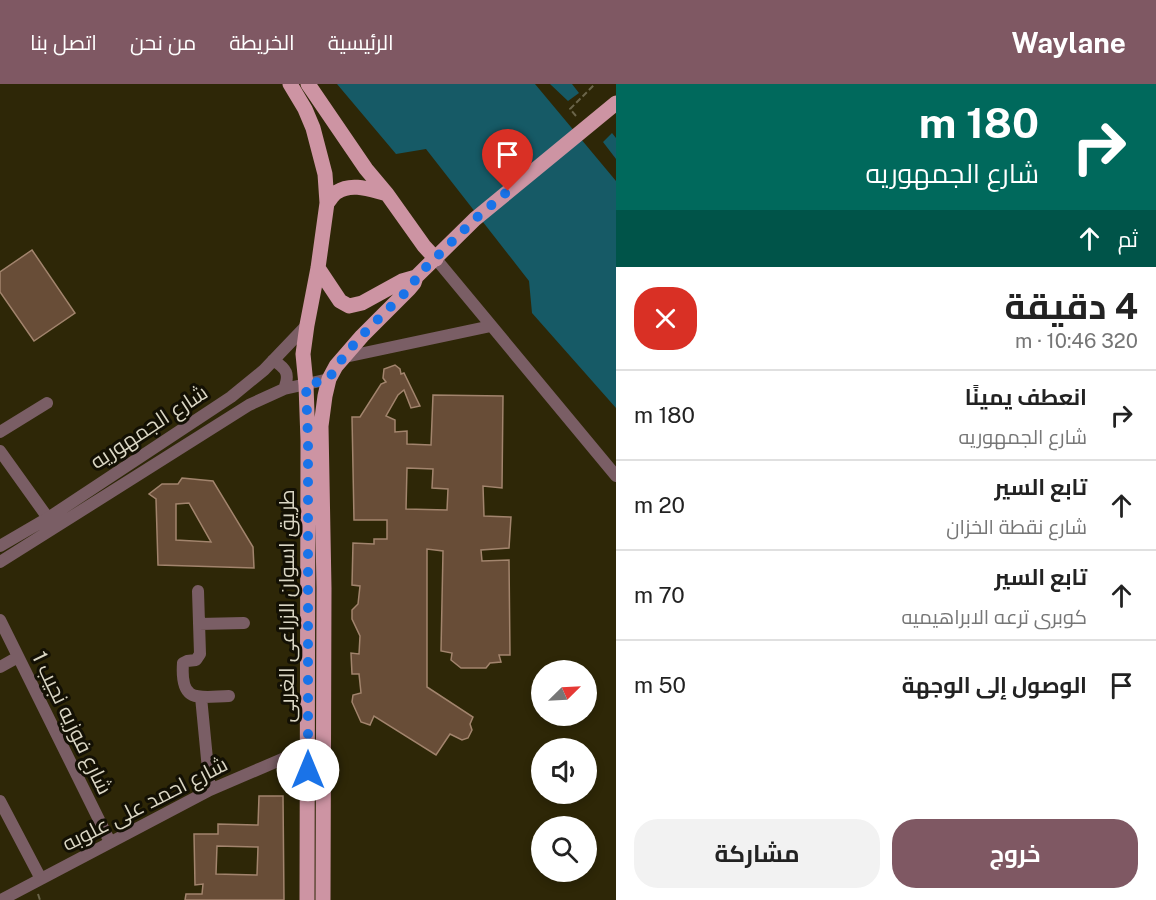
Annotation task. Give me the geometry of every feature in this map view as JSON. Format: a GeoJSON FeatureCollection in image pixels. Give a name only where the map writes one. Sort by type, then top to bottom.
{"type":"FeatureCollection","features":[{"type":"Feature","properties":{"kind":"main road"},"geometry":{"type":"LineString","coordinates":[[290,84],[313,128],[326,174],[327,203],[306,331]]}},
{"type":"Feature","properties":{"kind":"main road"},"geometry":{"type":"LineString","coordinates":[[308,84],[366,169],[435,259]]}},
{"type":"Feature","properties":{"kind":"main road"},"geometry":{"type":"LineString","coordinates":[[337,367],[366,331],[409,289],[416,277],[475,219],[612,106]]}},
{"type":"Feature","properties":{"kind":"main road"},"geometry":{"type":"LineString","coordinates":[[327,203],[336,192],[349,187],[387,194]]}},
{"type":"Feature","properties":{"kind":"main road"},"geometry":{"type":"LineString","coordinates":[[318,268],[340,301],[349,306],[362,303],[402,280],[416,277]]}},
{"type":"Feature","properties":{"kind":"main road","name":"طريق اسوان الزراعى الغربى"},"geometry":{"type":"LineString","coordinates":[[306,331],[303,354],[308,441],[307,900]]}},
{"type":"Feature","properties":{"kind":"main road","name":"طريق اسوان الزراعى الغربى"},"geometry":{"type":"LineString","coordinates":[[323,900],[324,588],[321,426],[322,410],[337,367]]}},
{"type":"Feature","properties":{"kind":"street"},"geometry":{"type":"LineString","coordinates":[[435,259],[616,476]]}},
{"type":"Feature","properties":{"kind":"street","name":"شارع الجمهوريه"},"geometry":{"type":"LineString","coordinates":[[0,562],[233,415],[284,389],[306,385],[337,367],[491,326]]}},
{"type":"Feature","properties":{"kind":"street","name":"شارع الجمهوريه"},"geometry":{"type":"LineString","coordinates":[[0,546],[48,518],[231,397],[306,331]]}},
{"type":"Feature","properties":{"kind":"street"},"geometry":{"type":"LineString","coordinates":[[273,360],[287,374],[284,389]]}},
{"type":"Feature","properties":{"kind":"street"},"geometry":{"type":"LineString","coordinates":[[0,432],[47,403]]}},
{"type":"Feature","properties":{"kind":"street"},"geometry":{"type":"LineString","coordinates":[[0,451],[48,518]]}},
{"type":"Feature","properties":{"kind":"street"},"geometry":{"type":"LineString","coordinates":[[198,591],[200,656],[184,662],[182,666],[185,689],[192,696],[229,696]]}},
{"type":"Feature","properties":{"kind":"street","name":"شارع فوزيه نجيب 1"},"geometry":{"type":"LineString","coordinates":[[0,620],[110,843]]}},
{"type":"Feature","properties":{"kind":"street"},"geometry":{"type":"LineString","coordinates":[[199,624],[244,623]]}},
{"type":"Feature","properties":{"kind":"street"},"geometry":{"type":"LineString","coordinates":[[0,667],[18,657]]}},
{"type":"Feature","properties":{"kind":"street"},"geometry":{"type":"LineString","coordinates":[[201,697],[210,790]]}},
{"type":"Feature","properties":{"kind":"street","name":"شارع احمد على علوبه"},"geometry":{"type":"LineString","coordinates":[[2,900],[210,790],[308,748]]}},
{"type":"Feature","properties":{"kind":"street"},"geometry":{"type":"LineString","coordinates":[[0,801],[41,879]]}},
{"type":"Feature","properties":{"kind":"path"},"geometry":{"type":"LineString","coordinates":[[580,121],[570,109],[595,84]]}},
{"type":"Feature","properties":{"kind":"water"},"geometry":{"type":"Polygon","coordinates":[[[337,84],[535,84],[616,181],[616,408],[532,313],[529,281],[426,149],[396,154],[337,84]]]}},
{"type":"Feature","properties":{"kind":"water"},"geometry":{"type":"Polygon","coordinates":[[[550,84],[572,84],[579,93],[568,101],[550,84]]]}},
{"type":"Feature","properties":{"kind":"water"},"geometry":{"type":"Polygon","coordinates":[[[612,133],[616,138],[616,159],[603,142],[612,133]]]}},
{"type":"Feature","properties":{"kind":"building"},"geometry":{"type":"Polygon","coordinates":[[[32,250],[75,313],[34,341],[0,292],[0,272],[32,250]]]}},
{"type":"Feature","properties":{"kind":"building"},"geometry":{"type":"Polygon","coordinates":[[[395,365],[400,369],[401,374],[404,373],[420,406],[411,408],[404,390],[398,395],[386,416],[395,420],[395,432],[407,431],[407,444],[431,445],[433,395],[503,396],[502,488],[483,486],[484,516],[511,517],[509,548],[481,550],[482,561],[509,560],[510,655],[499,655],[501,662],[490,663],[486,668],[461,668],[451,660],[452,653],[441,651],[443,551],[427,549],[427,687],[473,717],[470,724],[472,730],[468,738],[462,740],[450,734],[436,755],[374,716],[370,725],[361,722],[352,702],[353,695],[361,693],[359,674],[352,674],[351,653],[359,654],[360,636],[352,619],[352,610],[358,604],[360,586],[352,585],[353,543],[374,544],[374,539],[387,539],[387,520],[354,520],[352,417],[360,417],[381,384],[386,382],[383,378],[384,369],[395,365]],[[407,468],[406,509],[447,510],[448,489],[432,488],[433,469],[407,468]]]}},
{"type":"Feature","properties":{"kind":"building"},"geometry":{"type":"Polygon","coordinates":[[[182,478],[213,481],[253,547],[254,568],[158,565],[156,499],[149,494],[162,484],[178,484],[182,478]],[[189,503],[176,504],[176,540],[211,542],[189,503]]]}},
{"type":"Feature","properties":{"kind":"building"},"geometry":{"type":"Polygon","coordinates":[[[259,796],[283,796],[284,900],[185,900],[186,894],[202,894],[203,884],[195,885],[194,834],[218,834],[218,824],[258,825],[259,796]],[[217,846],[216,874],[257,875],[258,847],[217,846]]]}},
{"type":"Feature","properties":{"kind":"route"},"geometry":{"type":"LineString","coordinates":[[308,770],[306,385],[329,379],[336,366],[409,289],[416,277],[475,219],[508,191]]}}]}
